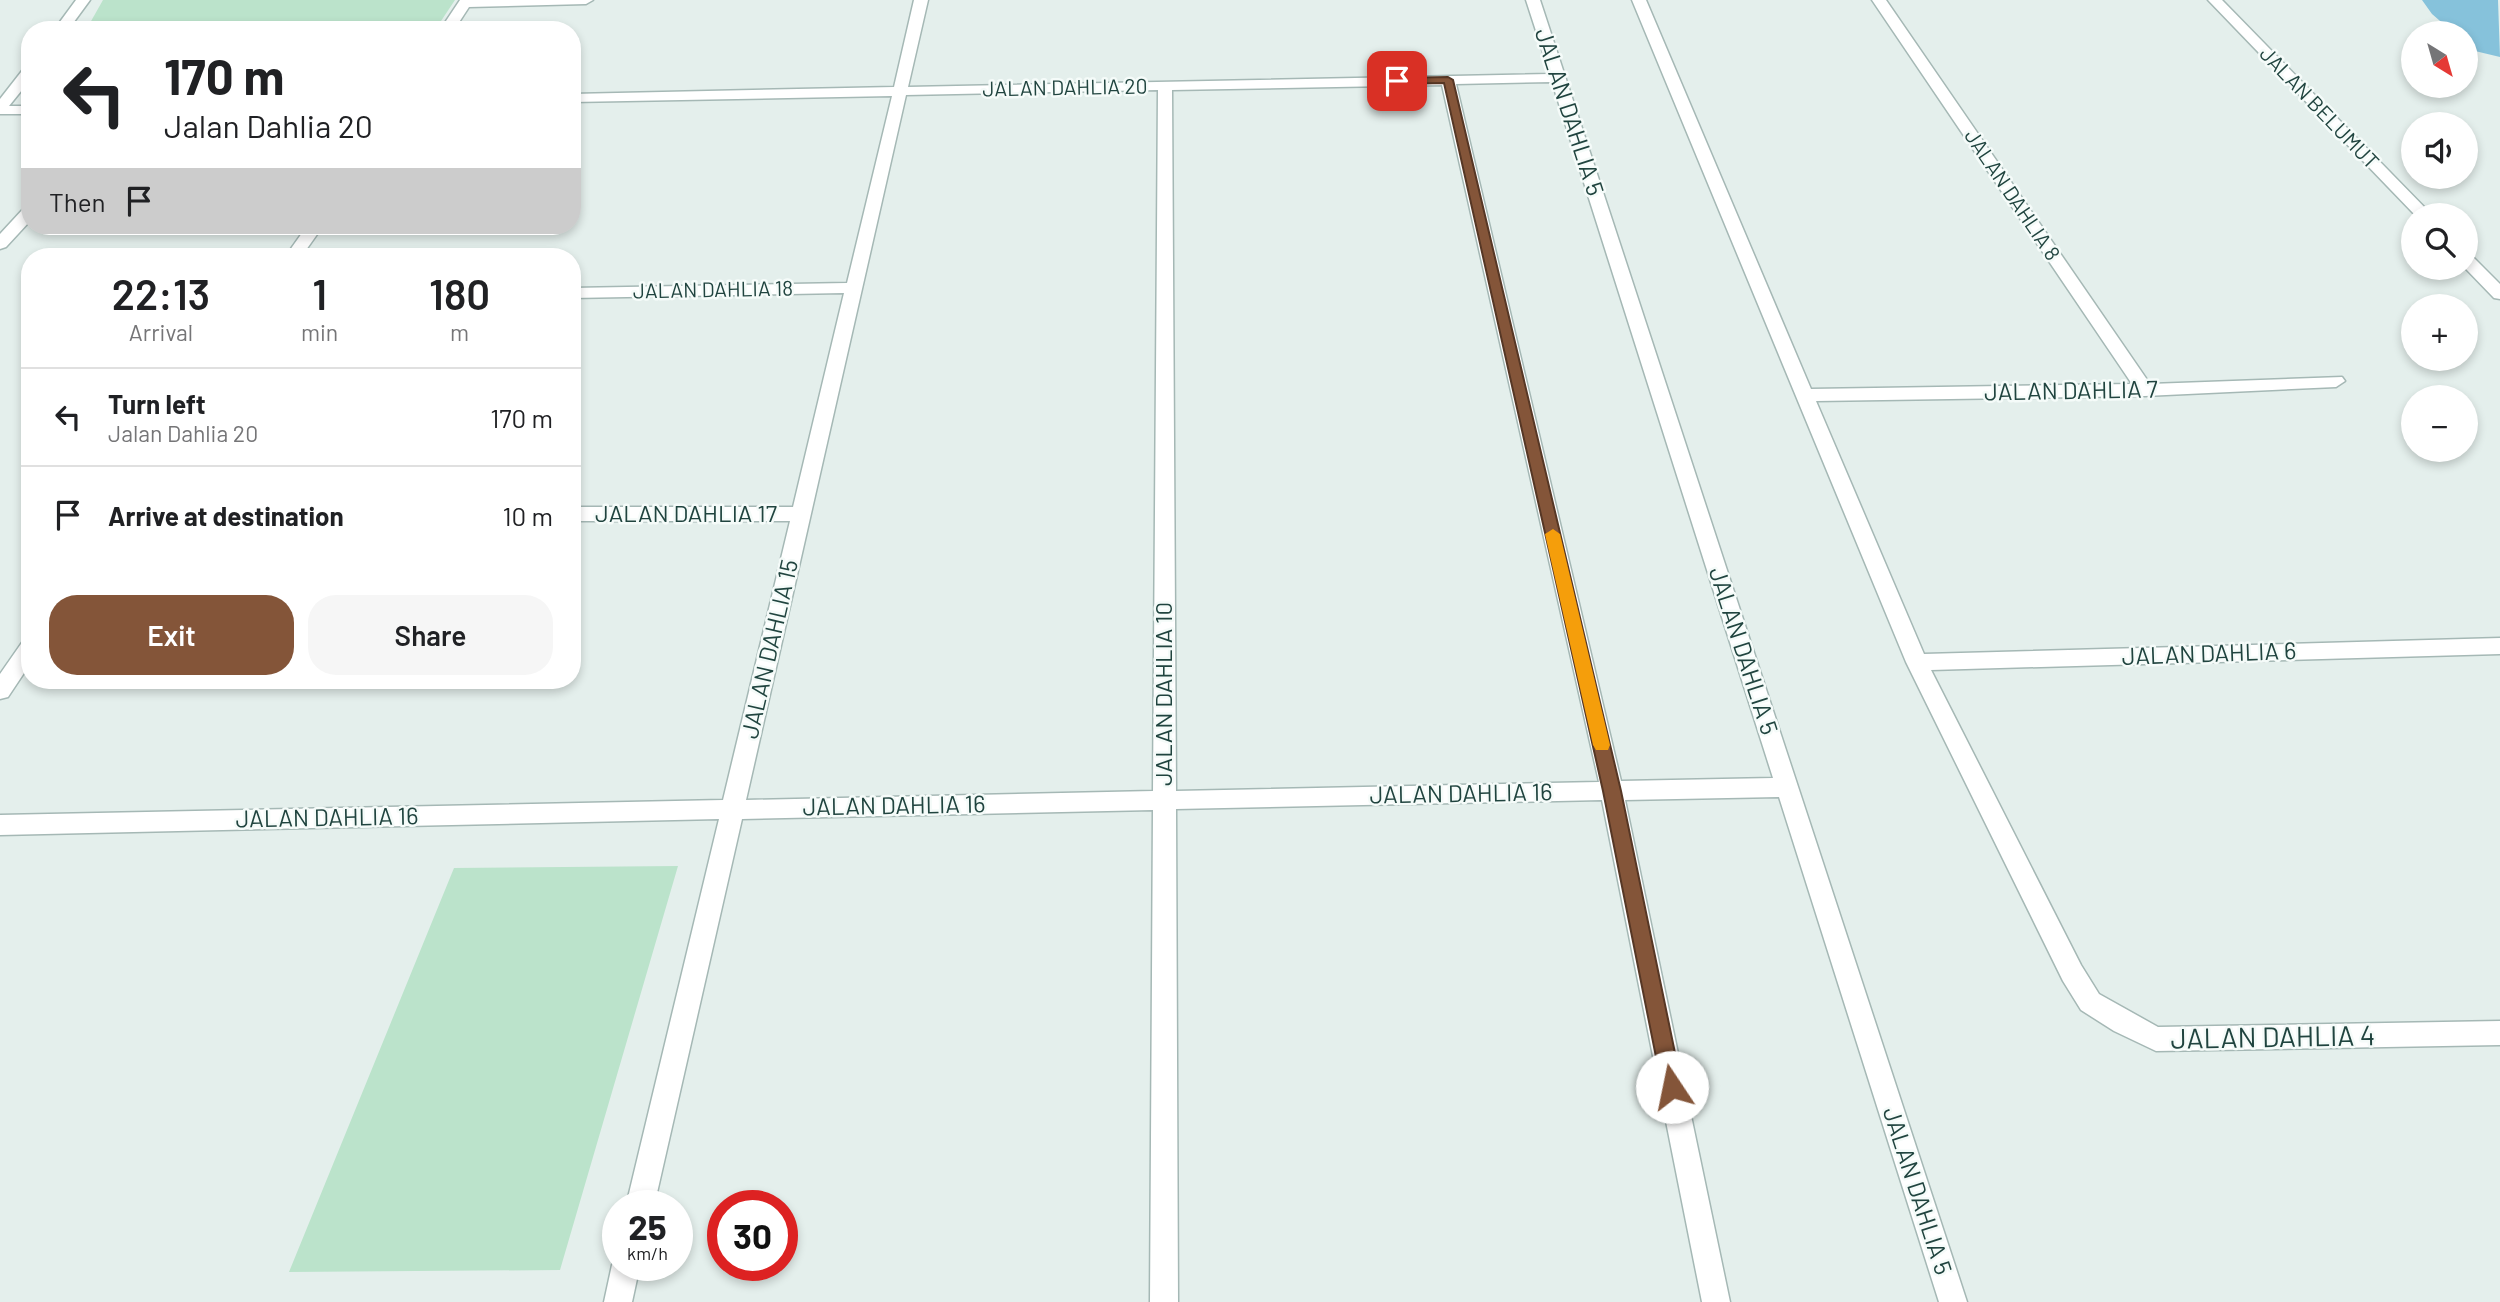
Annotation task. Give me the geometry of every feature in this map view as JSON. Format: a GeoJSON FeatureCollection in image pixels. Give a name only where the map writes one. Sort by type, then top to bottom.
{"type":"FeatureCollection","features":[{"type":"Feature","properties":{"kind":"street"},"geometry":{"type":"LineString","coordinates":[[68,21],[83,0]]}},
{"type":"Feature","properties":{"kind":"street"},"geometry":{"type":"LineString","coordinates":[[453,21],[466,1],[586,0]]}},
{"type":"Feature","properties":{"kind":"street","name":"JALAN DAHLIA 15"},"geometry":{"type":"LineString","coordinates":[[644,1190],[921,0]]}},
{"type":"Feature","properties":{"kind":"street","name":"JALAN DAHLIA 5"},"geometry":{"type":"LineString","coordinates":[[1534,0],[1952,1302]]}},
{"type":"Feature","properties":{"kind":"street"},"geometry":{"type":"LineString","coordinates":[[1639,0],[1917,662]]}},
{"type":"Feature","properties":{"kind":"street","name":"JALAN DAHLIA 8"},"geometry":{"type":"LineString","coordinates":[[1879,0],[2145,390]]}},
{"type":"Feature","properties":{"kind":"street","name":"JALAN BELUMUT"},"geometry":{"type":"LineString","coordinates":[[2215,0],[2412,203]]}},
{"type":"Feature","properties":{"kind":"street","name":"JALAN DAHLIA 20"},"geometry":{"type":"LineString","coordinates":[[581,99],[1557,78]]}},
{"type":"Feature","properties":{"kind":"street"},"geometry":{"type":"LineString","coordinates":[[1448,80],[1612,791],[1716,1302]]}},
{"type":"Feature","properties":{"kind":"street"},"geometry":{"type":"LineString","coordinates":[[0,109],[21,82]]}},
{"type":"Feature","properties":{"kind":"street","name":"JALAN DAHLIA 10"},"geometry":{"type":"LineString","coordinates":[[1164,1302],[1165,86]]}},
{"type":"Feature","properties":{"kind":"street"},"geometry":{"type":"LineString","coordinates":[[0,109],[21,110]]}},
{"type":"Feature","properties":{"kind":"street"},"geometry":{"type":"LineString","coordinates":[[0,244],[21,221]]}},
{"type":"Feature","properties":{"kind":"street"},"geometry":{"type":"LineString","coordinates":[[2478,271],[2500,294]]}},
{"type":"Feature","properties":{"kind":"street","name":"JALAN DAHLIA 18"},"geometry":{"type":"LineString","coordinates":[[581,293],[854,288]]}},
{"type":"Feature","properties":{"kind":"street","name":"JALAN DAHLIA 7"},"geometry":{"type":"LineString","coordinates":[[1805,395],[2145,390],[2336,381]]}},
{"type":"Feature","properties":{"kind":"street","name":"JALAN DAHLIA 17"},"geometry":{"type":"LineString","coordinates":[[581,513],[801,514]]}},
{"type":"Feature","properties":{"kind":"street","name":"JALAN DAHLIA 6"},"geometry":{"type":"LineString","coordinates":[[1917,662],[2500,646]]}},
{"type":"Feature","properties":{"kind":"street"},"geometry":{"type":"LineString","coordinates":[[0,691],[21,660]]}},
{"type":"Feature","properties":{"kind":"street","name":"JALAN DAHLIA 4"},"geometry":{"type":"LineString","coordinates":[[1917,662],[2072,973],[2090,1002],[2123,1023],[2156,1039],[2500,1032]]}},
{"type":"Feature","properties":{"kind":"street","name":"JALAN DAHLIA 16"},"geometry":{"type":"LineString","coordinates":[[0,825],[1788,787]]}},
{"type":"Feature","properties":{"kind":"street"},"geometry":{"type":"LineString","coordinates":[[618,1302],[623,1281]]}},
{"type":"Feature","properties":{"kind":"green space"},"geometry":{"type":"Polygon","coordinates":[[[103,0],[455,0],[441,21],[91,21],[103,0]]]}},
{"type":"Feature","properties":{"kind":"green space"},"geometry":{"type":"Polygon","coordinates":[[[678,866],[560,1270],[289,1272],[454,868],[678,866]]]}},
{"type":"Feature","properties":{"kind":"waterway"},"geometry":{"type":"LineString","coordinates":[[2456,0],[2500,36]]}},
{"type":"Feature","properties":{"kind":"slow traffic"},"geometry":{"type":"LineString","coordinates":[[1553,534],[1602,745]]}},
{"type":"Feature","properties":{"kind":"route"},"geometry":{"type":"LineString","coordinates":[[1397,81],[1448,80],[1612,791],[1672,1087]]}}]}
